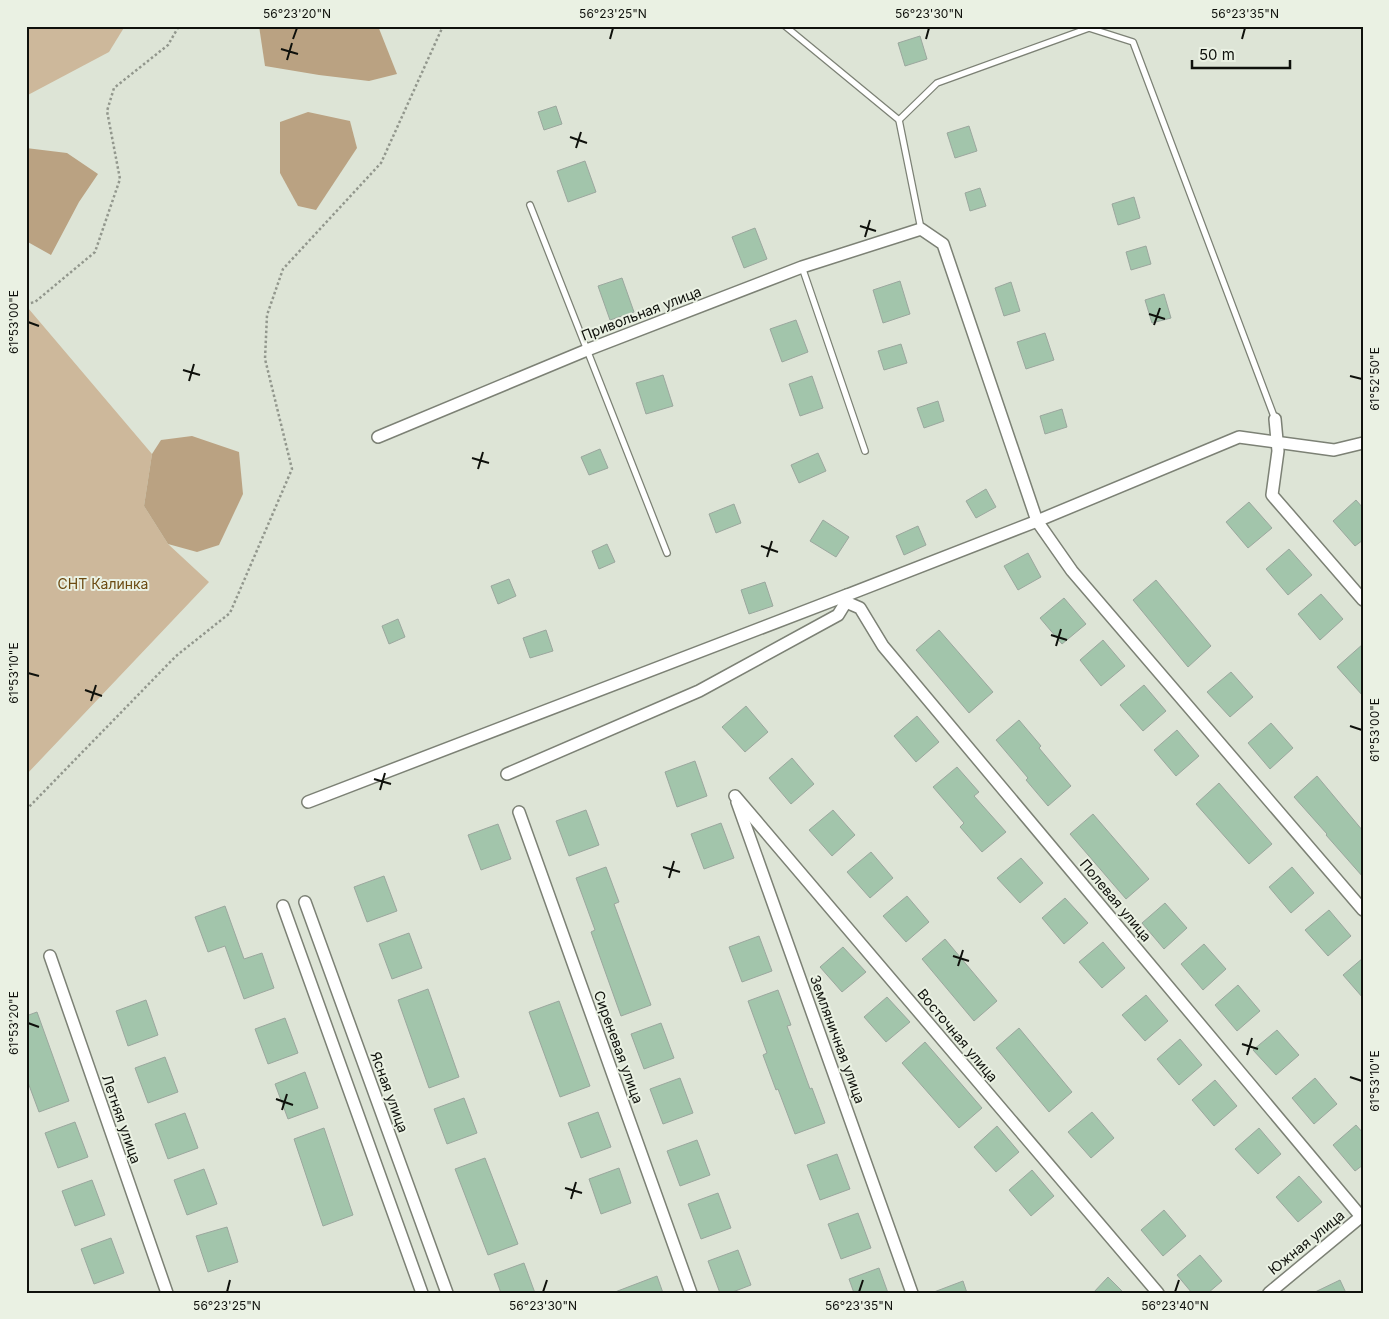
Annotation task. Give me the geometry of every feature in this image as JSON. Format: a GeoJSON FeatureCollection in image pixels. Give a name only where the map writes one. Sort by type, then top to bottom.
{"type":"FeatureCollection","features":[{"type":"Feature","properties":{"kind":"street"},"geometry":{"type":"LineString","coordinates":[[921,229],[943,244],[1037,521],[1072,571],[1363,910]]}},
{"type":"Feature","properties":{"kind":"street","name":"Привольная улица"},"geometry":{"type":"LineString","coordinates":[[378,438],[587,350],[802,267],[921,229]]}},
{"type":"Feature","properties":{"kind":"street"},"geometry":{"type":"LineString","coordinates":[[1275,419],[1278,451],[1272,495],[1363,600]]}},
{"type":"Feature","properties":{"kind":"street"},"geometry":{"type":"LineString","coordinates":[[308,802],[847,598],[1239,436],[1334,450],[1363,443]]}},
{"type":"Feature","properties":{"kind":"street"},"geometry":{"type":"LineString","coordinates":[[507,774],[699,691],[838,615],[847,598]]}},
{"type":"Feature","properties":{"kind":"street","name":"Полевая улица"},"geometry":{"type":"LineString","coordinates":[[847,598],[860,608],[884,646],[1362,1217]]}},
{"type":"Feature","properties":{"kind":"street","name":"Земляничная улица"},"geometry":{"type":"LineString","coordinates":[[735,796],[912,1293]]}},
{"type":"Feature","properties":{"kind":"street","name":"Восточная улица"},"geometry":{"type":"LineString","coordinates":[[735,796],[1158,1293]]}},
{"type":"Feature","properties":{"kind":"street","name":"Сиреневая улица"},"geometry":{"type":"LineString","coordinates":[[519,812],[691,1293]]}},
{"type":"Feature","properties":{"kind":"street","name":"Ясная улица"},"geometry":{"type":"LineString","coordinates":[[306,902],[447,1293]]}},
{"type":"Feature","properties":{"kind":"street"},"geometry":{"type":"LineString","coordinates":[[283,906],[422,1293]]}},
{"type":"Feature","properties":{"kind":"street","name":"Летняя улица"},"geometry":{"type":"LineString","coordinates":[[50,956],[167,1293]]}},
{"type":"Feature","properties":{"kind":"street","name":"Южная улица"},"geometry":{"type":"LineString","coordinates":[[1268,1293],[1362,1217]]}},
{"type":"Feature","properties":{"kind":"lane"},"geometry":{"type":"LineString","coordinates":[[785,26],[899,120],[921,229]]}},
{"type":"Feature","properties":{"kind":"lane"},"geometry":{"type":"LineString","coordinates":[[899,120],[937,83],[1089,27],[1133,42],[1275,419]]}},
{"type":"Feature","properties":{"kind":"lane"},"geometry":{"type":"LineString","coordinates":[[530,205],[667,553]]}},
{"type":"Feature","properties":{"kind":"lane"},"geometry":{"type":"LineString","coordinates":[[802,267],[865,451]]}},
{"type":"Feature","properties":{"kind":"path"},"geometry":{"type":"LineString","coordinates":[[26,304],[35,302],[95,252],[120,180],[107,111],[114,88],[168,45],[179,26]]}},
{"type":"Feature","properties":{"kind":"path"},"geometry":{"type":"LineString","coordinates":[[26,810],[176,656],[230,613],[292,469],[265,359],[267,315],[283,269],[381,163],[444,26]]}},
{"type":"Feature","properties":{"kind":"green space"},"geometry":{"type":"Polygon","coordinates":[[[26,26],[125,26],[109,52],[26,96],[26,26]]]}},
{"type":"Feature","properties":{"kind":"green space","name":"СНТ Калинка"},"geometry":{"type":"Polygon","coordinates":[[[28,308],[152,454],[144,506],[168,544],[209,582],[26,775],[26,309],[28,308]]]}},
{"type":"Feature","properties":{"kind":"shaded area"},"geometry":{"type":"Polygon","coordinates":[[[259,26],[378,26],[397,74],[369,81],[265,66],[259,26]]]}},
{"type":"Feature","properties":{"kind":"shaded area"},"geometry":{"type":"Polygon","coordinates":[[[308,112],[350,121],[357,148],[316,210],[298,206],[280,173],[280,122],[308,112]]]}},
{"type":"Feature","properties":{"kind":"shaded area"},"geometry":{"type":"Polygon","coordinates":[[[26,148],[67,153],[98,174],[79,202],[51,255],[26,241],[26,148]]]}},
{"type":"Feature","properties":{"kind":"shaded area"},"geometry":{"type":"Polygon","coordinates":[[[192,436],[239,452],[243,494],[219,545],[197,552],[168,544],[144,506],[152,454],[161,440],[192,436]]]}},
{"type":"Feature","properties":{"kind":"building"},"geometry":{"type":"Polygon","coordinates":[[[920,36],[927,59],[905,66],[898,43],[920,36]]]}},
{"type":"Feature","properties":{"kind":"building"},"geometry":{"type":"Polygon","coordinates":[[[556,106],[562,124],[544,130],[538,112],[556,106]]]}},
{"type":"Feature","properties":{"kind":"building"},"geometry":{"type":"Polygon","coordinates":[[[969,126],[977,151],[955,158],[947,133],[969,126]]]}},
{"type":"Feature","properties":{"kind":"building"},"geometry":{"type":"Polygon","coordinates":[[[585,161],[596,192],[568,202],[557,171],[585,161]]]}},
{"type":"Feature","properties":{"kind":"building"},"geometry":{"type":"Polygon","coordinates":[[[980,188],[986,206],[970,211],[965,193],[980,188]]]}},
{"type":"Feature","properties":{"kind":"building"},"geometry":{"type":"Polygon","coordinates":[[[1134,197],[1140,218],[1118,225],[1112,204],[1134,197]]]}},
{"type":"Feature","properties":{"kind":"building"},"geometry":{"type":"Polygon","coordinates":[[[755,228],[767,259],[744,268],[732,237],[755,228]]]}},
{"type":"Feature","properties":{"kind":"building"},"geometry":{"type":"Polygon","coordinates":[[[1146,246],[1151,264],[1131,270],[1126,252],[1146,246]]]}},
{"type":"Feature","properties":{"kind":"building"},"geometry":{"type":"Polygon","coordinates":[[[622,278],[634,312],[610,320],[598,286],[622,278]]]}},
{"type":"Feature","properties":{"kind":"building"},"geometry":{"type":"Polygon","coordinates":[[[900,281],[910,314],[883,323],[873,290],[900,281]]]}},
{"type":"Feature","properties":{"kind":"building"},"geometry":{"type":"Polygon","coordinates":[[[1011,282],[1020,311],[1004,316],[995,288],[1011,282]]]}},
{"type":"Feature","properties":{"kind":"building"},"geometry":{"type":"Polygon","coordinates":[[[1164,294],[1171,318],[1152,323],[1145,300],[1164,294]]]}},
{"type":"Feature","properties":{"kind":"building"},"geometry":{"type":"Polygon","coordinates":[[[796,320],[808,352],[782,362],[770,329],[796,320]]]}},
{"type":"Feature","properties":{"kind":"building"},"geometry":{"type":"Polygon","coordinates":[[[1045,333],[1054,360],[1026,369],[1017,342],[1045,333]]]}},
{"type":"Feature","properties":{"kind":"building"},"geometry":{"type":"Polygon","coordinates":[[[901,344],[907,363],[884,370],[878,351],[901,344]]]}},
{"type":"Feature","properties":{"kind":"building"},"geometry":{"type":"Polygon","coordinates":[[[663,375],[673,406],[646,414],[636,383],[663,375]]]}},
{"type":"Feature","properties":{"kind":"building"},"geometry":{"type":"Polygon","coordinates":[[[812,376],[823,408],[800,416],[789,384],[812,376]]]}},
{"type":"Feature","properties":{"kind":"building"},"geometry":{"type":"Polygon","coordinates":[[[938,401],[944,421],[924,428],[917,408],[938,401]]]}},
{"type":"Feature","properties":{"kind":"building"},"geometry":{"type":"Polygon","coordinates":[[[1062,409],[1067,427],[1045,434],[1040,416],[1062,409]]]}},
{"type":"Feature","properties":{"kind":"building"},"geometry":{"type":"Polygon","coordinates":[[[600,449],[608,468],[589,475],[581,457],[600,449]]]}},
{"type":"Feature","properties":{"kind":"building"},"geometry":{"type":"Polygon","coordinates":[[[818,453],[826,471],[799,483],[791,465],[818,453]]]}},
{"type":"Feature","properties":{"kind":"building"},"geometry":{"type":"Polygon","coordinates":[[[986,489],[996,507],[976,518],[966,501],[986,489]]]}},
{"type":"Feature","properties":{"kind":"building"},"geometry":{"type":"Polygon","coordinates":[[[1356,500],[1363,508],[1363,540],[1355,546],[1333,521],[1356,500]]]}},
{"type":"Feature","properties":{"kind":"building"},"geometry":{"type":"Polygon","coordinates":[[[1249,502],[1272,528],[1248,548],[1226,522],[1249,502]]]}},
{"type":"Feature","properties":{"kind":"building"},"geometry":{"type":"Polygon","coordinates":[[[734,504],[741,523],[716,533],[709,514],[734,504]]]}},
{"type":"Feature","properties":{"kind":"building"},"geometry":{"type":"Polygon","coordinates":[[[823,520],[849,537],[836,557],[810,541],[823,520]]]}},
{"type":"Feature","properties":{"kind":"building"},"geometry":{"type":"Polygon","coordinates":[[[918,526],[926,545],[904,555],[896,536],[918,526]]]}},
{"type":"Feature","properties":{"kind":"building"},"geometry":{"type":"Polygon","coordinates":[[[607,544],[615,562],[599,569],[592,551],[607,544]]]}},
{"type":"Feature","properties":{"kind":"building"},"geometry":{"type":"Polygon","coordinates":[[[1289,549],[1312,575],[1288,595],[1266,569],[1289,549]]]}},
{"type":"Feature","properties":{"kind":"building"},"geometry":{"type":"Polygon","coordinates":[[[1028,553],[1041,577],[1018,590],[1004,566],[1028,553]]]}},
{"type":"Feature","properties":{"kind":"building"},"geometry":{"type":"Polygon","coordinates":[[[509,579],[516,596],[498,604],[491,586],[509,579]]]}},
{"type":"Feature","properties":{"kind":"building"},"geometry":{"type":"Polygon","coordinates":[[[1156,580],[1211,646],[1188,667],[1133,600],[1156,580]]]}},
{"type":"Feature","properties":{"kind":"building"},"geometry":{"type":"Polygon","coordinates":[[[765,582],[773,606],[749,614],[741,590],[765,582]]]}},
{"type":"Feature","properties":{"kind":"building"},"geometry":{"type":"Polygon","coordinates":[[[1321,594],[1343,619],[1320,640],[1298,614],[1321,594]]]}},
{"type":"Feature","properties":{"kind":"building"},"geometry":{"type":"Polygon","coordinates":[[[1064,598],[1086,624],[1062,644],[1040,618],[1064,598]]]}},
{"type":"Feature","properties":{"kind":"building"},"geometry":{"type":"Polygon","coordinates":[[[398,619],[405,637],[389,644],[382,626],[398,619]]]}},
{"type":"Feature","properties":{"kind":"building"},"geometry":{"type":"Polygon","coordinates":[[[546,630],[553,651],[530,658],[523,638],[546,630]]]}},
{"type":"Feature","properties":{"kind":"building"},"geometry":{"type":"Polygon","coordinates":[[[939,630],[993,692],[969,713],[916,650],[939,630]]]}},
{"type":"Feature","properties":{"kind":"building"},"geometry":{"type":"Polygon","coordinates":[[[1103,640],[1125,666],[1101,686],[1080,660],[1103,640]]]}},
{"type":"Feature","properties":{"kind":"building"},"geometry":{"type":"Polygon","coordinates":[[[1363,644],[1363,696],[1337,667],[1363,644]]]}},
{"type":"Feature","properties":{"kind":"building"},"geometry":{"type":"Polygon","coordinates":[[[1231,672],[1253,697],[1230,717],[1207,692],[1231,672]]]}},
{"type":"Feature","properties":{"kind":"building"},"geometry":{"type":"Polygon","coordinates":[[[1144,685],[1166,711],[1143,731],[1120,705],[1144,685]]]}},
{"type":"Feature","properties":{"kind":"building"},"geometry":{"type":"Polygon","coordinates":[[[746,706],[768,732],[745,752],[722,727],[746,706]]]}},
{"type":"Feature","properties":{"kind":"building"},"geometry":{"type":"Polygon","coordinates":[[[917,716],[939,742],[916,762],[894,736],[917,716]]]}},
{"type":"Feature","properties":{"kind":"building"},"geometry":{"type":"Polygon","coordinates":[[[1019,720],[1041,746],[1039,748],[1071,786],[1048,806],[1026,780],[1028,778],[996,740],[1019,720]]]}},
{"type":"Feature","properties":{"kind":"building"},"geometry":{"type":"Polygon","coordinates":[[[1271,723],[1293,748],[1270,769],[1248,743],[1271,723]]]}},
{"type":"Feature","properties":{"kind":"building"},"geometry":{"type":"Polygon","coordinates":[[[1177,730],[1199,756],[1176,776],[1154,750],[1177,730]]]}},
{"type":"Feature","properties":{"kind":"building"},"geometry":{"type":"Polygon","coordinates":[[[792,758],[814,784],[791,804],[769,778],[792,758]]]}},
{"type":"Feature","properties":{"kind":"building"},"geometry":{"type":"Polygon","coordinates":[[[695,761],[707,796],[677,807],[665,772],[695,761]]]}},
{"type":"Feature","properties":{"kind":"building"},"geometry":{"type":"Polygon","coordinates":[[[957,767],[979,792],[974,796],[1006,832],[982,852],[960,827],[964,823],[933,787],[957,767]]]}},
{"type":"Feature","properties":{"kind":"building"},"geometry":{"type":"Polygon","coordinates":[[[1317,776],[1363,831],[1363,877],[1294,797],[1317,776]]]}},
{"type":"Feature","properties":{"kind":"building"},"geometry":{"type":"Polygon","coordinates":[[[1219,783],[1272,844],[1249,864],[1196,804],[1219,783]]]}},
{"type":"Feature","properties":{"kind":"building"},"geometry":{"type":"Polygon","coordinates":[[[586,810],[599,845],[569,856],[556,821],[586,810]]]}},
{"type":"Feature","properties":{"kind":"building"},"geometry":{"type":"Polygon","coordinates":[[[833,810],[855,835],[832,856],[809,830],[833,810]]]}},
{"type":"Feature","properties":{"kind":"building"},"geometry":{"type":"Polygon","coordinates":[[[1093,814],[1149,879],[1126,899],[1070,834],[1093,814]]]}},
{"type":"Feature","properties":{"kind":"building"},"geometry":{"type":"Polygon","coordinates":[[[721,823],[734,858],[704,869],[691,834],[721,823]]]}},
{"type":"Feature","properties":{"kind":"building"},"geometry":{"type":"Polygon","coordinates":[[[498,824],[511,859],[481,870],[468,835],[498,824]]]}},
{"type":"Feature","properties":{"kind":"building"},"geometry":{"type":"Polygon","coordinates":[[[871,852],[893,878],[870,898],[847,872],[871,852]]]}},
{"type":"Feature","properties":{"kind":"building"},"geometry":{"type":"Polygon","coordinates":[[[1021,858],[1043,883],[1020,903],[997,878],[1021,858]]]}},
{"type":"Feature","properties":{"kind":"building"},"geometry":{"type":"Polygon","coordinates":[[[606,867],[619,902],[614,904],[651,1005],[621,1016],[591,932],[595,930],[576,878],[606,867]]]}},
{"type":"Feature","properties":{"kind":"building"},"geometry":{"type":"Polygon","coordinates":[[[1292,867],[1314,893],[1291,913],[1269,887],[1292,867]]]}},
{"type":"Feature","properties":{"kind":"building"},"geometry":{"type":"Polygon","coordinates":[[[384,876],[397,911],[367,922],[354,887],[384,876]]]}},
{"type":"Feature","properties":{"kind":"building"},"geometry":{"type":"Polygon","coordinates":[[[907,896],[929,922],[906,942],[883,916],[907,896]]]}},
{"type":"Feature","properties":{"kind":"building"},"geometry":{"type":"Polygon","coordinates":[[[1065,898],[1088,923],[1064,944],[1042,918],[1065,898]]]}},
{"type":"Feature","properties":{"kind":"building"},"geometry":{"type":"Polygon","coordinates":[[[1165,903],[1187,928],[1164,949],[1142,923],[1165,903]]]}},
{"type":"Feature","properties":{"kind":"building"},"geometry":{"type":"Polygon","coordinates":[[[225,906],[244,959],[262,953],[274,988],[244,999],[225,946],[208,952],[195,917],[225,906]]]}},
{"type":"Feature","properties":{"kind":"building"},"geometry":{"type":"Polygon","coordinates":[[[1329,910],[1351,936],[1328,956],[1305,930],[1329,910]]]}},
{"type":"Feature","properties":{"kind":"building"},"geometry":{"type":"Polygon","coordinates":[[[409,933],[422,968],[392,979],[379,944],[409,933]]]}},
{"type":"Feature","properties":{"kind":"building"},"geometry":{"type":"Polygon","coordinates":[[[759,936],[772,971],[742,982],[729,947],[759,936]]]}},
{"type":"Feature","properties":{"kind":"building"},"geometry":{"type":"Polygon","coordinates":[[[945,939],[997,1001],[974,1021],[922,959],[945,939]]]}},
{"type":"Feature","properties":{"kind":"building"},"geometry":{"type":"Polygon","coordinates":[[[1103,942],[1125,968],[1102,988],[1079,962],[1103,942]]]}},
{"type":"Feature","properties":{"kind":"building"},"geometry":{"type":"Polygon","coordinates":[[[1204,944],[1226,969],[1203,990],[1181,964],[1204,944]]]}},
{"type":"Feature","properties":{"kind":"building"},"geometry":{"type":"Polygon","coordinates":[[[843,947],[866,972],[842,992],[820,967],[843,947]]]}},
{"type":"Feature","properties":{"kind":"building"},"geometry":{"type":"Polygon","coordinates":[[[1363,958],[1363,998],[1343,975],[1363,958]]]}},
{"type":"Feature","properties":{"kind":"building"},"geometry":{"type":"Polygon","coordinates":[[[1238,985],[1260,1011],[1237,1031],[1215,1005],[1238,985]]]}},
{"type":"Feature","properties":{"kind":"building"},"geometry":{"type":"Polygon","coordinates":[[[428,989],[459,1077],[429,1088],[398,1000],[428,989]]]}},
{"type":"Feature","properties":{"kind":"building"},"geometry":{"type":"Polygon","coordinates":[[[778,990],[791,1025],[787,1026],[810,1089],[812,1088],[825,1123],[795,1134],[763,1055],[767,1053],[748,1001],[778,990]]]}},
{"type":"Feature","properties":{"kind":"building"},"geometry":{"type":"Polygon","coordinates":[[[1146,995],[1168,1021],[1145,1041],[1122,1015],[1146,995]]]}},
{"type":"Feature","properties":{"kind":"building"},"geometry":{"type":"Polygon","coordinates":[[[887,997],[910,1022],[886,1042],[864,1017],[887,997]]]}},
{"type":"Feature","properties":{"kind":"building"},"geometry":{"type":"Polygon","coordinates":[[[146,1000],[158,1035],[128,1046],[116,1011],[146,1000]]]}},
{"type":"Feature","properties":{"kind":"building"},"geometry":{"type":"Polygon","coordinates":[[[559,1001],[590,1086],[560,1097],[529,1012],[559,1001]]]}},
{"type":"Feature","properties":{"kind":"building"},"geometry":{"type":"Polygon","coordinates":[[[37,1012],[69,1101],[39,1112],[26,1077],[26,1016],[37,1012]]]}},
{"type":"Feature","properties":{"kind":"building"},"geometry":{"type":"Polygon","coordinates":[[[285,1018],[298,1053],[268,1064],[255,1029],[285,1018]]]}},
{"type":"Feature","properties":{"kind":"building"},"geometry":{"type":"Polygon","coordinates":[[[661,1023],[674,1058],[644,1069],[631,1034],[661,1023]]]}},
{"type":"Feature","properties":{"kind":"building"},"geometry":{"type":"Polygon","coordinates":[[[1019,1028],[1072,1092],[1049,1112],[996,1048],[1019,1028]]]}},
{"type":"Feature","properties":{"kind":"building"},"geometry":{"type":"Polygon","coordinates":[[[1277,1030],[1299,1055],[1276,1075],[1253,1050],[1277,1030]]]}},
{"type":"Feature","properties":{"kind":"building"},"geometry":{"type":"Polygon","coordinates":[[[1180,1039],[1202,1065],[1179,1085],[1157,1059],[1180,1039]]]}},
{"type":"Feature","properties":{"kind":"building"},"geometry":{"type":"Polygon","coordinates":[[[925,1042],[982,1108],[959,1128],[902,1063],[925,1042]]]}},
{"type":"Feature","properties":{"kind":"building"},"geometry":{"type":"Polygon","coordinates":[[[165,1057],[178,1092],[148,1103],[135,1068],[165,1057]]]}},
{"type":"Feature","properties":{"kind":"building"},"geometry":{"type":"Polygon","coordinates":[[[305,1072],[318,1108],[288,1119],[275,1084],[305,1072]]]}},
{"type":"Feature","properties":{"kind":"building"},"geometry":{"type":"Polygon","coordinates":[[[680,1078],[693,1113],[663,1124],[650,1089],[680,1078]]]}},
{"type":"Feature","properties":{"kind":"building"},"geometry":{"type":"Polygon","coordinates":[[[1315,1078],[1337,1104],[1314,1124],[1292,1098],[1315,1078]]]}},
{"type":"Feature","properties":{"kind":"building"},"geometry":{"type":"Polygon","coordinates":[[[1215,1080],[1237,1106],[1214,1126],[1192,1100],[1215,1080]]]}},
{"type":"Feature","properties":{"kind":"building"},"geometry":{"type":"Polygon","coordinates":[[[464,1098],[477,1133],[447,1144],[434,1109],[464,1098]]]}},
{"type":"Feature","properties":{"kind":"building"},"geometry":{"type":"Polygon","coordinates":[[[598,1112],[611,1147],[581,1158],[568,1123],[598,1112]]]}},
{"type":"Feature","properties":{"kind":"building"},"geometry":{"type":"Polygon","coordinates":[[[1092,1112],[1114,1138],[1091,1158],[1068,1132],[1092,1112]]]}},
{"type":"Feature","properties":{"kind":"building"},"geometry":{"type":"Polygon","coordinates":[[[185,1113],[198,1148],[168,1159],[155,1124],[185,1113]]]}},
{"type":"Feature","properties":{"kind":"building"},"geometry":{"type":"Polygon","coordinates":[[[75,1122],[88,1157],[58,1168],[45,1133],[75,1122]]]}},
{"type":"Feature","properties":{"kind":"building"},"geometry":{"type":"Polygon","coordinates":[[[1356,1125],[1363,1133],[1363,1165],[1355,1171],[1333,1145],[1356,1125]]]}},
{"type":"Feature","properties":{"kind":"building"},"geometry":{"type":"Polygon","coordinates":[[[997,1126],[1019,1152],[996,1172],[974,1147],[997,1126]]]}},
{"type":"Feature","properties":{"kind":"building"},"geometry":{"type":"Polygon","coordinates":[[[324,1128],[353,1215],[323,1226],[294,1139],[324,1128]]]}},
{"type":"Feature","properties":{"kind":"building"},"geometry":{"type":"Polygon","coordinates":[[[1259,1128],[1281,1154],[1258,1174],[1235,1149],[1259,1128]]]}},
{"type":"Feature","properties":{"kind":"building"},"geometry":{"type":"Polygon","coordinates":[[[697,1140],[710,1175],[680,1186],[667,1151],[697,1140]]]}},
{"type":"Feature","properties":{"kind":"building"},"geometry":{"type":"Polygon","coordinates":[[[837,1154],[850,1189],[820,1200],[807,1165],[837,1154]]]}},
{"type":"Feature","properties":{"kind":"building"},"geometry":{"type":"Polygon","coordinates":[[[485,1158],[518,1244],[488,1255],[455,1169],[485,1158]]]}},
{"type":"Feature","properties":{"kind":"building"},"geometry":{"type":"Polygon","coordinates":[[[619,1168],[631,1203],[601,1214],[589,1179],[619,1168]]]}},
{"type":"Feature","properties":{"kind":"building"},"geometry":{"type":"Polygon","coordinates":[[[204,1169],[217,1204],[187,1215],[174,1180],[204,1169]]]}},
{"type":"Feature","properties":{"kind":"building"},"geometry":{"type":"Polygon","coordinates":[[[1032,1170],[1054,1196],[1031,1216],[1009,1190],[1032,1170]]]}},
{"type":"Feature","properties":{"kind":"building"},"geometry":{"type":"Polygon","coordinates":[[[1299,1176],[1322,1202],[1298,1222],[1276,1197],[1299,1176]]]}},
{"type":"Feature","properties":{"kind":"building"},"geometry":{"type":"Polygon","coordinates":[[[92,1180],[105,1215],[75,1226],[62,1191],[92,1180]]]}},
{"type":"Feature","properties":{"kind":"building"},"geometry":{"type":"Polygon","coordinates":[[[718,1193],[731,1228],[701,1239],[688,1204],[718,1193]]]}},
{"type":"Feature","properties":{"kind":"building"},"geometry":{"type":"Polygon","coordinates":[[[1164,1210],[1186,1236],[1163,1256],[1141,1230],[1164,1210]]]}},
{"type":"Feature","properties":{"kind":"building"},"geometry":{"type":"Polygon","coordinates":[[[858,1213],[871,1248],[841,1259],[828,1224],[858,1213]]]}},
{"type":"Feature","properties":{"kind":"building"},"geometry":{"type":"Polygon","coordinates":[[[227,1227],[238,1262],[208,1272],[196,1236],[227,1227]]]}},
{"type":"Feature","properties":{"kind":"building"},"geometry":{"type":"Polygon","coordinates":[[[111,1238],[124,1273],[94,1284],[81,1249],[111,1238]]]}},
{"type":"Feature","properties":{"kind":"building"},"geometry":{"type":"Polygon","coordinates":[[[738,1250],[751,1285],[730,1293],[720,1293],[708,1261],[738,1250]]]}},
{"type":"Feature","properties":{"kind":"building"},"geometry":{"type":"Polygon","coordinates":[[[1200,1255],[1222,1281],[1208,1293],[1192,1293],[1177,1275],[1200,1255]]]}},
{"type":"Feature","properties":{"kind":"building"},"geometry":{"type":"Polygon","coordinates":[[[524,1263],[535,1293],[501,1293],[494,1274],[524,1263]]]}},
{"type":"Feature","properties":{"kind":"building"},"geometry":{"type":"Polygon","coordinates":[[[879,1268],[888,1293],[854,1293],[849,1279],[879,1268]]]}},
{"type":"Feature","properties":{"kind":"building"},"geometry":{"type":"Polygon","coordinates":[[[657,1276],[663,1293],[615,1293],[615,1292],[657,1276]]]}},
{"type":"Feature","properties":{"kind":"building"},"geometry":{"type":"Polygon","coordinates":[[[1108,1277],[1124,1293],[1093,1293],[1108,1277]]]}},
{"type":"Feature","properties":{"kind":"building"},"geometry":{"type":"Polygon","coordinates":[[[1340,1280],[1346,1293],[1313,1293],[1340,1280]]]}},
{"type":"Feature","properties":{"kind":"building"},"geometry":{"type":"Polygon","coordinates":[[[963,1281],[967,1293],[934,1293],[934,1292],[963,1281]]]}}]}
